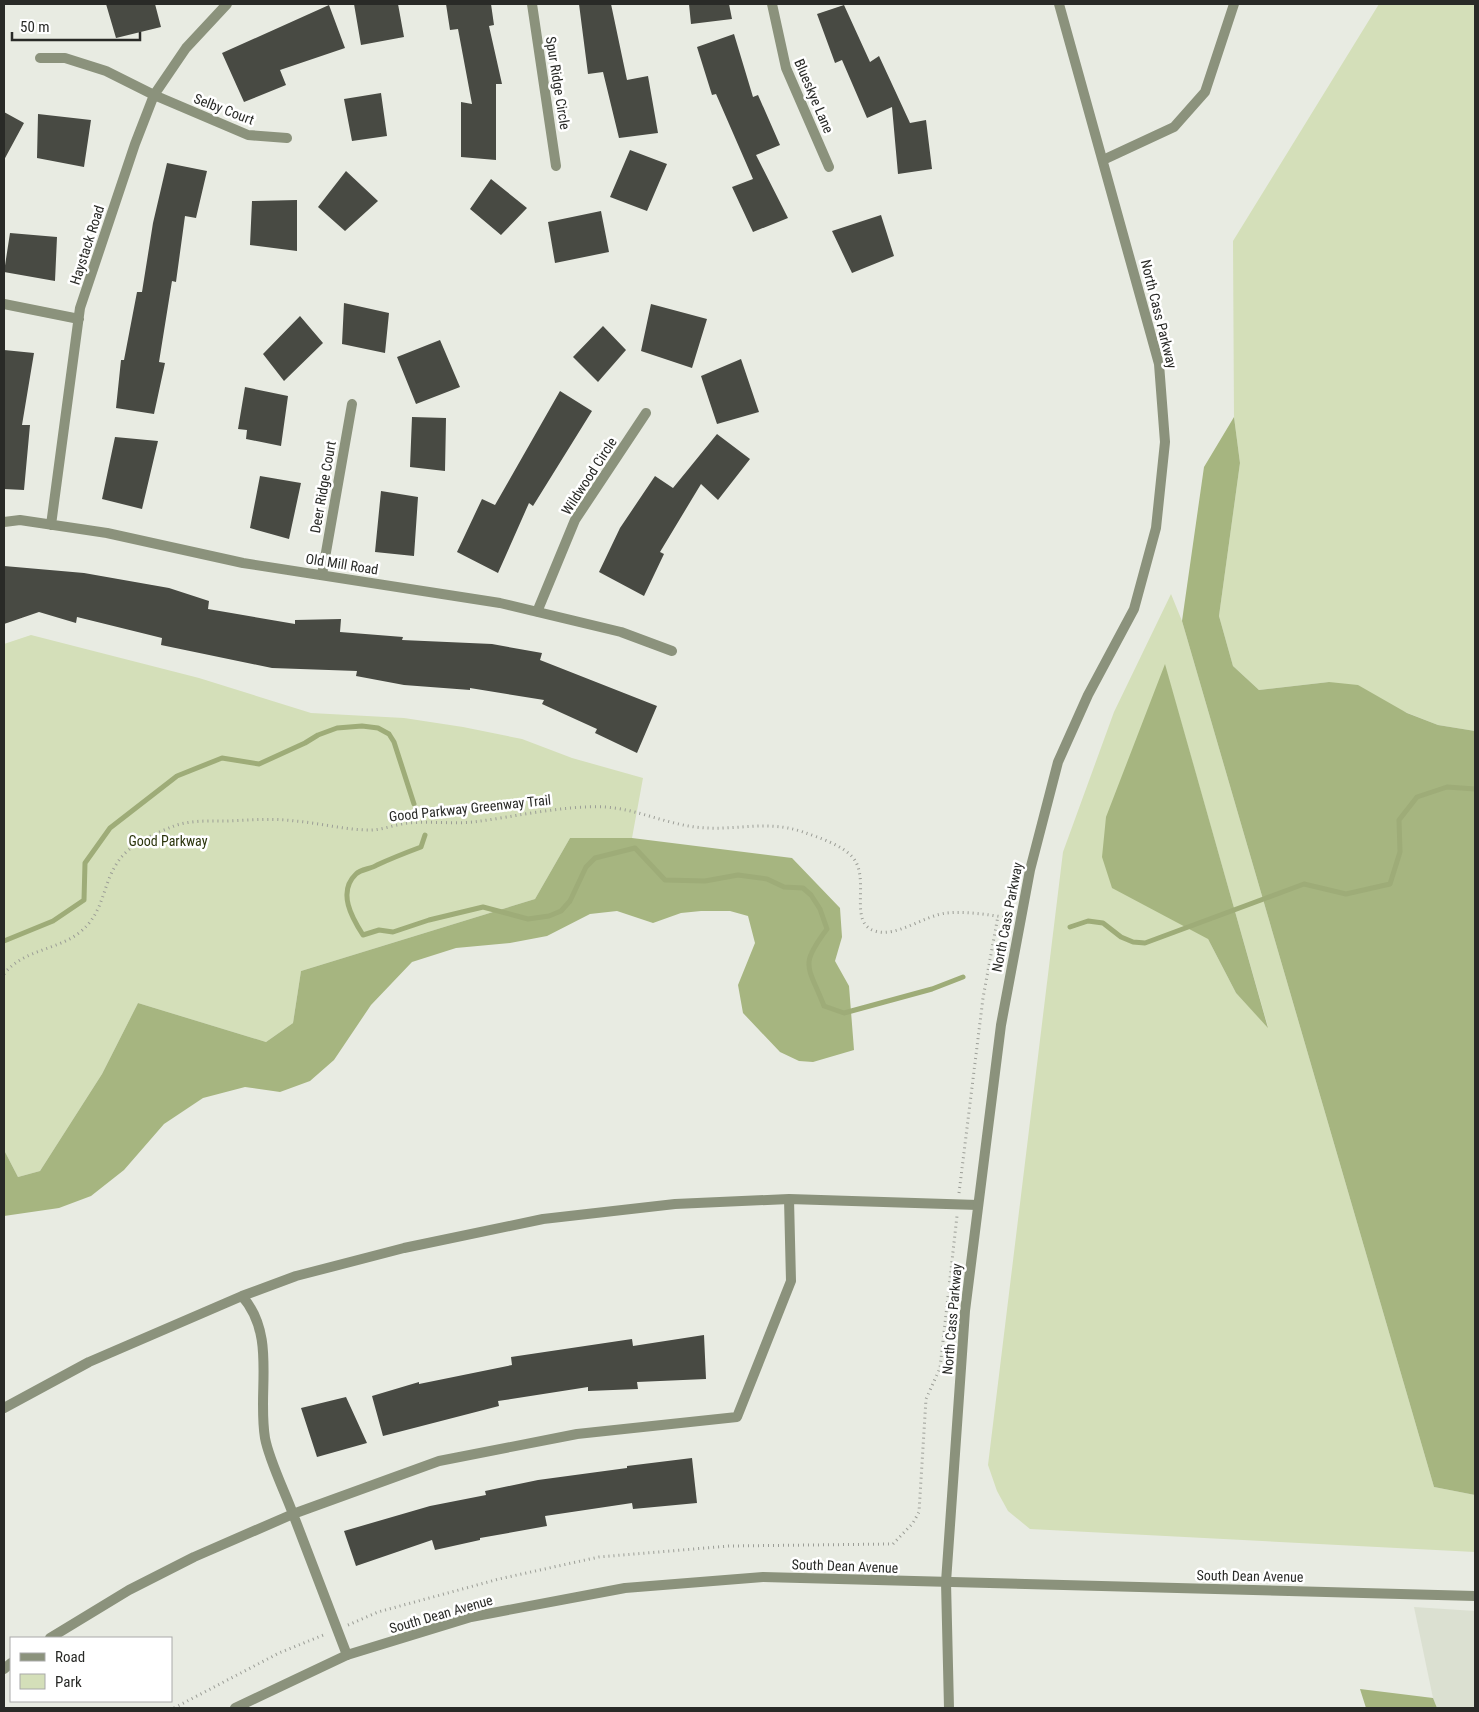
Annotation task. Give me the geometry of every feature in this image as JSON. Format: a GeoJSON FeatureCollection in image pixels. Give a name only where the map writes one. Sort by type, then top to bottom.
{"type":"FeatureCollection","features":[{"type":"Feature","properties":{"kind":"street","name":"Haystack Road"},"geometry":{"type":"LineString","coordinates":[[51,525],[80,308],[135,144],[154,95],[186,48],[227,4]]}},
{"type":"Feature","properties":{"kind":"street","name":"Spur Ridge Circle"},"geometry":{"type":"LineString","coordinates":[[532,4],[556,166]]}},
{"type":"Feature","properties":{"kind":"street","name":"Blueskye Lane"},"geometry":{"type":"LineString","coordinates":[[772,4],[786,68],[830,167]]}},
{"type":"Feature","properties":{"kind":"street","name":"North Cass Parkway"},"geometry":{"type":"LineString","coordinates":[[949,1708],[946,1582],[965,1311],[1001,1025],[1030,870],[1058,762],[1088,695],[1134,609],[1156,528],[1165,442],[1159,364],[1059,4]]}},
{"type":"Feature","properties":{"kind":"street"},"geometry":{"type":"LineString","coordinates":[[1103,160],[1174,127],[1205,92],[1234,4]]}},
{"type":"Feature","properties":{"kind":"street","name":"Selby Court"},"geometry":{"type":"LineString","coordinates":[[40,58],[64,58],[106,71],[154,95],[248,134],[287,138]]}},
{"type":"Feature","properties":{"kind":"street"},"geometry":{"type":"LineString","coordinates":[[4,304],[79,319]]}},
{"type":"Feature","properties":{"kind":"street","name":"Deer Ridge Court"},"geometry":{"type":"LineString","coordinates":[[322,575],[352,404]]}},
{"type":"Feature","properties":{"kind":"street","name":"Wildwood Circle"},"geometry":{"type":"LineString","coordinates":[[537,612],[575,520],[646,412]]}},
{"type":"Feature","properties":{"kind":"street","name":"Old Mill Road"},"geometry":{"type":"LineString","coordinates":[[4,522],[20,520],[107,534],[243,563],[500,603],[621,632],[672,651]]}},
{"type":"Feature","properties":{"kind":"street"},"geometry":{"type":"LineString","coordinates":[[52,1637],[138,1586],[194,1557],[293,1514],[440,1461],[578,1434],[737,1417],[791,1281],[789,1199]]}},
{"type":"Feature","properties":{"kind":"street"},"geometry":{"type":"LineString","coordinates":[[4,1408],[89,1362],[242,1296],[296,1276],[404,1248],[543,1219],[674,1204],[789,1199],[978,1205]]}},
{"type":"Feature","properties":{"kind":"street"},"geometry":{"type":"LineString","coordinates":[[242,1296],[254,1310],[262,1341],[265,1439],[347,1656]]}},
{"type":"Feature","properties":{"kind":"street","name":"South Dean Avenue"},"geometry":{"type":"LineString","coordinates":[[235,1708],[347,1656],[471,1616],[625,1588],[763,1577],[1475,1596]]}},
{"type":"Feature","properties":{"kind":"path","name":"Good Parkway Greenway Trail"},"geometry":{"type":"LineString","coordinates":[[4,974],[20,958],[61,943],[97,915],[117,863],[132,847],[151,836],[193,822],[280,820],[369,830],[398,824],[469,822],[578,808],[605,807],[640,812],[665,821],[696,827],[768,824],[799,830],[824,840],[853,858],[862,880],[860,911],[864,922],[871,930],[881,933],[894,931],[923,918],[946,913],[1020,919]]}},
{"type":"Feature","properties":{"kind":"path"},"geometry":{"type":"LineString","coordinates":[[913,1523],[919,1512],[926,1399],[940,1368],[983,998],[998,916]]}},
{"type":"Feature","properties":{"kind":"shaded area"},"geometry":{"type":"Polygon","coordinates":[[[1414,1607],[1475,1611],[1475,1708],[1437,1708],[1433,1698],[1414,1607]]]}},
{"type":"Feature","properties":{"kind":"green space"},"geometry":{"type":"Polygon","coordinates":[[[1379,4],[1475,4],[1475,731],[1438,725],[1329,682],[1259,690],[1233,666],[1219,616],[1240,463],[1234,417],[1233,241],[1379,4]]]}},
{"type":"Feature","properties":{"kind":"green space"},"geometry":{"type":"Polygon","coordinates":[[[1234,417],[1240,463],[1219,616],[1233,666],[1259,690],[1329,682],[1358,685],[1407,713],[1438,725],[1475,731],[1475,1495],[1434,1487],[1182,621],[1204,467],[1234,417]]]}},
{"type":"Feature","properties":{"kind":"green space"},"geometry":{"type":"Polygon","coordinates":[[[1171,594],[1182,621],[1434,1487],[1475,1495],[1475,1552],[1030,1529],[1008,1511],[997,1491],[988,1465],[1063,852],[1114,712],[1171,594]],[[1165,667],[1208,939],[1236,993],[1268,1027],[1165,667]]]}},
{"type":"Feature","properties":{"kind":"green space","name":"Good Parkway"},"geometry":{"type":"Polygon","coordinates":[[[31,635],[199,678],[311,713],[404,718],[463,727],[522,739],[572,758],[643,778],[632,838],[570,838],[535,899],[301,971],[293,1023],[266,1042],[138,1003],[102,1074],[40,1171],[18,1177],[4,1150],[4,644],[31,635]]]}},
{"type":"Feature","properties":{"kind":"green space"},"geometry":{"type":"Polygon","coordinates":[[[1165,664],[1268,1028],[1236,993],[1208,939],[1112,888],[1102,857],[1106,817],[1165,664]]]}},
{"type":"Feature","properties":{"kind":"green space"},"geometry":{"type":"Polygon","coordinates":[[[570,838],[632,838],[792,858],[840,908],[842,937],[835,961],[849,986],[854,1050],[813,1062],[799,1061],[780,1052],[743,1013],[738,985],[755,943],[748,916],[730,911],[701,911],[681,913],[653,923],[617,911],[590,914],[547,936],[510,943],[456,948],[412,962],[371,1005],[334,1060],[310,1081],[280,1092],[245,1087],[203,1098],[164,1124],[124,1170],[91,1196],[59,1208],[4,1216],[4,1150],[18,1177],[40,1171],[102,1074],[138,1003],[266,1042],[293,1023],[301,971],[535,899],[570,838]]]}},
{"type":"Feature","properties":{"kind":"green space"},"geometry":{"type":"Polygon","coordinates":[[[1360,1689],[1433,1698],[1437,1708],[1366,1708],[1360,1689]]]}},
{"type":"Feature","properties":{"kind":"building"},"geometry":{"type":"Polygon","coordinates":[[[106,4],[155,4],[161,27],[116,38],[106,4]]]}},
{"type":"Feature","properties":{"kind":"building"},"geometry":{"type":"Polygon","coordinates":[[[354,4],[398,4],[404,37],[361,45],[354,4]]]}},
{"type":"Feature","properties":{"kind":"building"},"geometry":{"type":"Polygon","coordinates":[[[446,4],[491,4],[494,25],[489,26],[502,84],[496,84],[496,160],[461,157],[461,102],[472,104],[458,29],[450,30],[446,4]]]}},
{"type":"Feature","properties":{"kind":"building"},"geometry":{"type":"Polygon","coordinates":[[[579,4],[611,4],[627,80],[648,76],[658,133],[619,138],[603,72],[588,74],[579,4]]]}},
{"type":"Feature","properties":{"kind":"building"},"geometry":{"type":"Polygon","coordinates":[[[689,4],[729,4],[732,19],[691,24],[689,4]]]}},
{"type":"Feature","properties":{"kind":"building"},"geometry":{"type":"Polygon","coordinates":[[[329,5],[345,48],[280,70],[286,85],[244,102],[222,53],[329,5]]]}},
{"type":"Feature","properties":{"kind":"building"},"geometry":{"type":"Polygon","coordinates":[[[844,5],[870,62],[879,56],[910,123],[926,120],[932,169],[898,174],[892,107],[867,118],[842,60],[835,63],[817,14],[844,5]]]}},
{"type":"Feature","properties":{"kind":"building"},"geometry":{"type":"Polygon","coordinates":[[[734,34],[753,97],[758,95],[780,145],[756,155],[788,218],[753,232],[732,187],[753,179],[716,94],[712,95],[697,47],[734,34]]]}},
{"type":"Feature","properties":{"kind":"building"},"geometry":{"type":"Polygon","coordinates":[[[381,93],[387,136],[352,141],[344,99],[381,93]]]}},
{"type":"Feature","properties":{"kind":"building"},"geometry":{"type":"Polygon","coordinates":[[[4,112],[24,123],[4,160],[4,112]]]}},
{"type":"Feature","properties":{"kind":"building"},"geometry":{"type":"Polygon","coordinates":[[[38,114],[91,120],[84,167],[37,158],[38,114]]]}},
{"type":"Feature","properties":{"kind":"building"},"geometry":{"type":"Polygon","coordinates":[[[630,150],[667,164],[647,211],[610,197],[630,150]]]}},
{"type":"Feature","properties":{"kind":"building"},"geometry":{"type":"Polygon","coordinates":[[[167,163],[207,171],[196,218],[185,216],[176,282],[172,281],[159,362],[165,363],[154,414],[116,408],[121,360],[124,360],[137,292],[142,292],[153,223],[167,163]]]}},
{"type":"Feature","properties":{"kind":"building"},"geometry":{"type":"Polygon","coordinates":[[[346,171],[378,201],[345,231],[318,207],[346,171]]]}},
{"type":"Feature","properties":{"kind":"building"},"geometry":{"type":"Polygon","coordinates":[[[491,179],[527,208],[501,235],[470,209],[491,179]]]}},
{"type":"Feature","properties":{"kind":"building"},"geometry":{"type":"Polygon","coordinates":[[[297,200],[297,251],[250,245],[252,201],[297,200]]]}},
{"type":"Feature","properties":{"kind":"building"},"geometry":{"type":"Polygon","coordinates":[[[601,211],[609,252],[555,263],[548,222],[601,211]]]}},
{"type":"Feature","properties":{"kind":"building"},"geometry":{"type":"Polygon","coordinates":[[[881,215],[894,256],[852,273],[832,231],[881,215]]]}},
{"type":"Feature","properties":{"kind":"building"},"geometry":{"type":"Polygon","coordinates":[[[10,233],[57,237],[55,281],[4,272],[10,233]]]}},
{"type":"Feature","properties":{"kind":"building"},"geometry":{"type":"Polygon","coordinates":[[[344,303],[389,313],[385,353],[342,344],[344,303]]]}},
{"type":"Feature","properties":{"kind":"building"},"geometry":{"type":"Polygon","coordinates":[[[651,304],[707,319],[692,368],[641,351],[651,304]]]}},
{"type":"Feature","properties":{"kind":"building"},"geometry":{"type":"Polygon","coordinates":[[[300,316],[323,343],[284,381],[263,354],[300,316]]]}},
{"type":"Feature","properties":{"kind":"building"},"geometry":{"type":"Polygon","coordinates":[[[603,326],[626,350],[598,382],[573,357],[603,326]]]}},
{"type":"Feature","properties":{"kind":"building"},"geometry":{"type":"Polygon","coordinates":[[[440,340],[460,387],[416,404],[397,357],[440,340]]]}},
{"type":"Feature","properties":{"kind":"building"},"geometry":{"type":"Polygon","coordinates":[[[4,350],[34,353],[22,425],[30,425],[24,490],[4,489],[4,350]]]}},
{"type":"Feature","properties":{"kind":"building"},"geometry":{"type":"Polygon","coordinates":[[[741,359],[759,412],[717,424],[701,376],[741,359]]]}},
{"type":"Feature","properties":{"kind":"building"},"geometry":{"type":"Polygon","coordinates":[[[245,387],[288,396],[281,446],[246,439],[247,430],[238,429],[245,387]]]}},
{"type":"Feature","properties":{"kind":"building"},"geometry":{"type":"Polygon","coordinates":[[[560,391],[592,411],[533,506],[529,503],[498,573],[457,552],[482,499],[495,505],[560,391]]]}},
{"type":"Feature","properties":{"kind":"building"},"geometry":{"type":"Polygon","coordinates":[[[412,417],[446,418],[445,471],[410,467],[412,417]]]}},
{"type":"Feature","properties":{"kind":"building"},"geometry":{"type":"Polygon","coordinates":[[[717,434],[750,459],[718,500],[701,484],[660,552],[664,554],[644,596],[599,572],[620,528],[655,476],[673,488],[717,434]]]}},
{"type":"Feature","properties":{"kind":"building"},"geometry":{"type":"Polygon","coordinates":[[[115,437],[158,441],[142,509],[102,499],[115,437]]]}},
{"type":"Feature","properties":{"kind":"building"},"geometry":{"type":"Polygon","coordinates":[[[260,476],[301,483],[289,539],[250,528],[260,476]]]}},
{"type":"Feature","properties":{"kind":"building"},"geometry":{"type":"Polygon","coordinates":[[[381,491],[418,497],[414,556],[375,552],[381,491]]]}},
{"type":"Feature","properties":{"kind":"building"},"geometry":{"type":"Polygon","coordinates":[[[4,566],[84,573],[169,588],[209,601],[208,609],[295,624],[295,620],[341,619],[340,632],[403,637],[402,640],[492,644],[542,653],[540,660],[657,706],[637,753],[595,733],[597,729],[542,704],[544,700],[470,688],[470,690],[404,685],[356,676],[357,671],[272,668],[161,645],[162,638],[77,617],[76,623],[39,612],[4,624],[4,566]]]}},
{"type":"Feature","properties":{"kind":"building"},"geometry":{"type":"Polygon","coordinates":[[[704,1335],[706,1379],[637,1382],[638,1389],[588,1391],[588,1387],[498,1401],[499,1406],[383,1436],[372,1396],[419,1382],[419,1384],[512,1365],[511,1357],[632,1339],[633,1346],[704,1335]]]}},
{"type":"Feature","properties":{"kind":"building"},"geometry":{"type":"Polygon","coordinates":[[[346,1397],[367,1443],[317,1457],[301,1408],[346,1397]]]}},
{"type":"Feature","properties":{"kind":"building"},"geometry":{"type":"Polygon","coordinates":[[[692,1458],[697,1503],[633,1509],[632,1503],[545,1516],[547,1526],[480,1538],[480,1540],[435,1550],[432,1540],[356,1566],[344,1531],[430,1506],[486,1495],[485,1491],[538,1480],[692,1458]]]}},
{"type":"Feature","properties":{"kind":"waterway"},"geometry":{"type":"LineString","coordinates":[[4,941],[53,921],[84,900],[85,863],[110,828],[177,776],[222,758],[259,764],[318,735],[337,728],[362,726],[378,728],[389,734],[394,742],[414,804]]}},
{"type":"Feature","properties":{"kind":"waterway"},"geometry":{"type":"LineString","coordinates":[[1070,927],[1088,921],[1103,923],[1121,937],[1133,942],[1145,943],[1304,884],[1346,894],[1390,884],[1400,852],[1399,820],[1417,797],[1447,787],[1475,789]]}},
{"type":"Feature","properties":{"kind":"waterway"},"geometry":{"type":"LineString","coordinates":[[425,835],[421,847],[361,871],[350,881],[347,897],[348,905],[363,935],[379,930],[393,932],[429,920],[483,907],[528,919],[549,916],[561,911],[570,901],[586,867],[595,858],[635,848],[665,880],[705,881],[738,875],[767,879],[784,887],[803,888],[811,895],[820,909],[827,929],[812,951],[809,966],[824,1006],[844,1013],[932,989],[963,977]]}}]}
